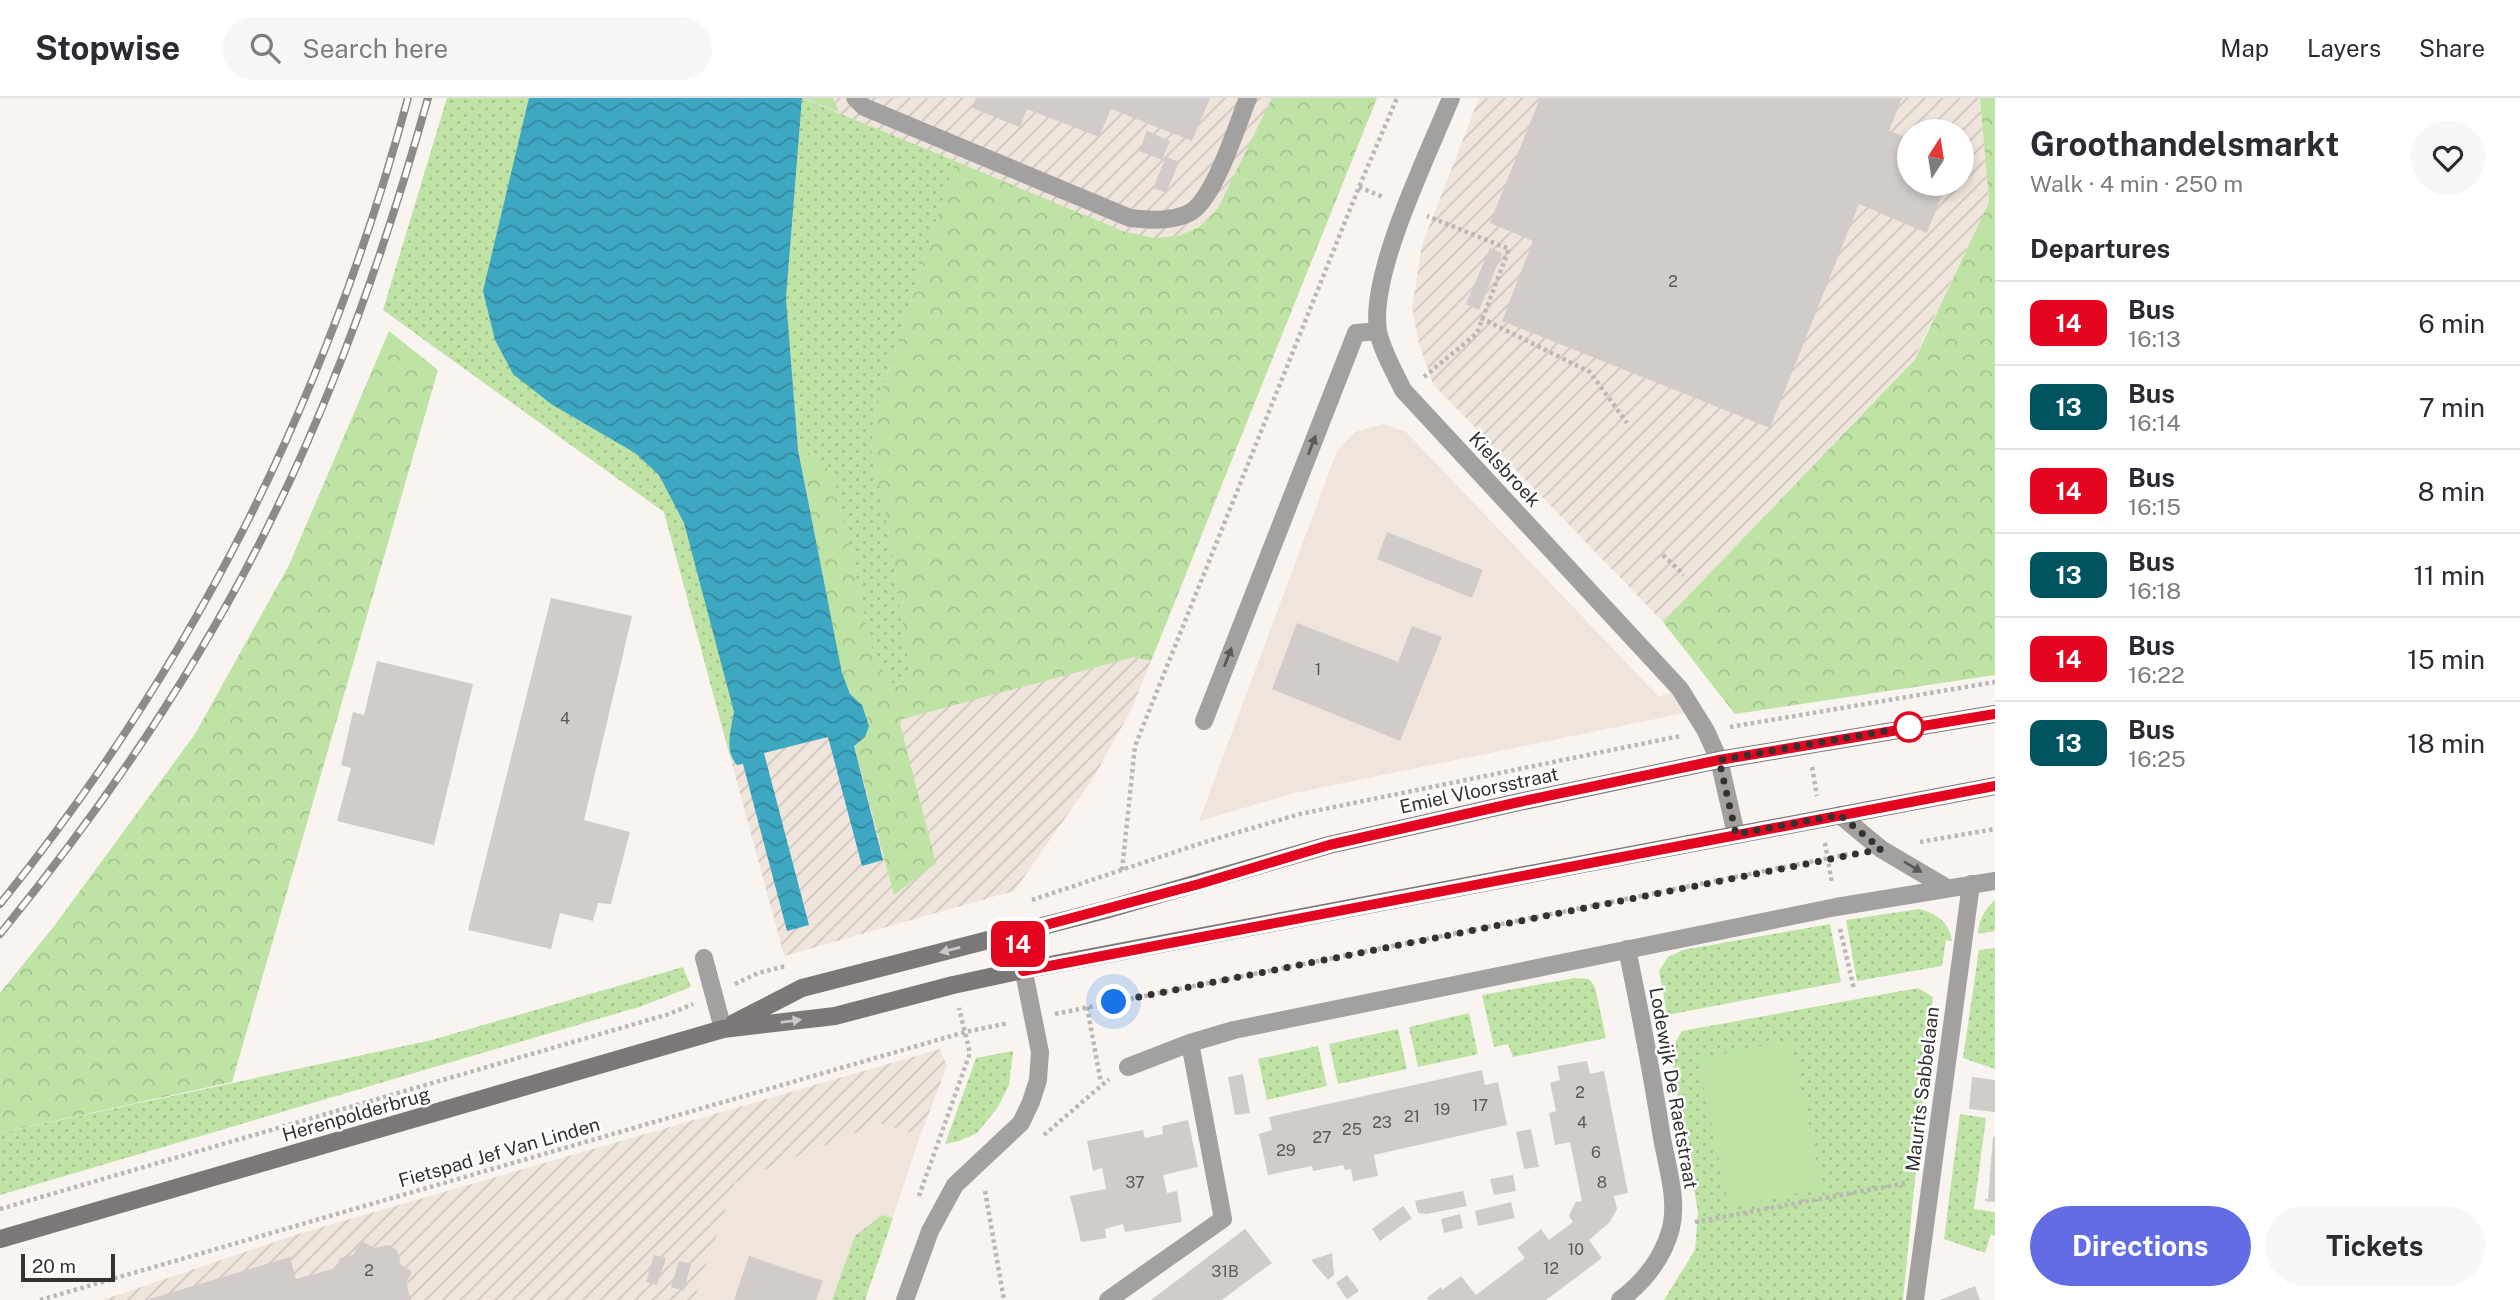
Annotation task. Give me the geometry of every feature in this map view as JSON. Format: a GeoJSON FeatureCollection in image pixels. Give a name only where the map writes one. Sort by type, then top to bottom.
{"type":"FeatureCollection","features":[{"type":"Feature","properties":{"kind":"street"},"geometry":{"type":"LineString","coordinates":[[855,98],[864,107],[1130,218],[1161,220],[1190,213],[1210,191],[1248,98]]}},
{"type":"Feature","properties":{"kind":"street","name":"Kielsbroek"},"geometry":{"type":"LineString","coordinates":[[1451,98],[1387,261],[1378,297],[1378,331],[1386,354],[1404,390],[1680,689],[1706,731],[1719,760],[1736,834]]}},
{"type":"Feature","properties":{"kind":"street"},"geometry":{"type":"LineString","coordinates":[[1204,721],[1356,333],[1378,331]]}},
{"type":"Feature","properties":{"kind":"street","name":"Emiel Vloorsstraat"},"geometry":{"type":"LineString","coordinates":[[1016,933],[1199,884],[1329,845],[1519,802],[1719,760],[1995,714]]}},
{"type":"Feature","properties":{"kind":"street"},"geometry":{"type":"LineString","coordinates":[[1023,971],[1995,786]]}},
{"type":"Feature","properties":{"kind":"street"},"geometry":{"type":"LineString","coordinates":[[1840,815],[1881,849],[1947,888]]}},
{"type":"Feature","properties":{"kind":"street"},"geometry":{"type":"LineString","coordinates":[[1128,1067],[1190,1043],[1234,1030],[1836,907],[1995,881]]}},
{"type":"Feature","properties":{"kind":"street","name":"Maurits Sabbelaan"},"geometry":{"type":"LineString","coordinates":[[1915,1300],[1971,884]]}},
{"type":"Feature","properties":{"kind":"street"},"geometry":{"type":"LineString","coordinates":[[905,1300],[930,1231],[955,1185],[1021,1123],[1038,1080],[1040,1052],[1016,933]]}},
{"type":"Feature","properties":{"kind":"street","name":"Herenpolderbrug"},"geometry":{"type":"LineString","coordinates":[[723,1029],[802,988],[1016,933]]}},
{"type":"Feature","properties":{"kind":"street","name":"Lodewijk De Raetstraat"},"geometry":{"type":"LineString","coordinates":[[1620,1300],[1641,1284],[1661,1256],[1672,1226],[1672,1197],[1644,1030],[1627,948]]}},
{"type":"Feature","properties":{"kind":"street"},"geometry":{"type":"LineString","coordinates":[[704,958],[723,1029]]}},
{"type":"Feature","properties":{"kind":"street","name":"Herenpolderbrug"},"geometry":{"type":"LineString","coordinates":[[0,1239],[723,1029],[835,1016],[953,985],[1023,971]]}},
{"type":"Feature","properties":{"kind":"street"},"geometry":{"type":"LineString","coordinates":[[1108,1300],[1223,1219],[1190,1043]]}},
{"type":"Feature","properties":{"kind":"path"},"geometry":{"type":"LineString","coordinates":[[1122,870],[1135,746],[1397,98]]}},
{"type":"Feature","properties":{"kind":"path"},"geometry":{"type":"LineString","coordinates":[[1359,187],[1509,249],[1477,333],[1463,351],[1404,390]]}},
{"type":"Feature","properties":{"kind":"path"},"geometry":{"type":"LineString","coordinates":[[1481,318],[1590,372],[1627,423]]}},
{"type":"Feature","properties":{"kind":"path"},"geometry":{"type":"LineString","coordinates":[[1663,555],[1684,575]]}},
{"type":"Feature","properties":{"kind":"path","name":"Emiel Vloorsstraat"},"geometry":{"type":"LineString","coordinates":[[1041,898],[1205,842],[1300,814],[1706,731],[1995,682]]}},
{"type":"Feature","properties":{"kind":"path"},"geometry":{"type":"LineString","coordinates":[[1101,1083],[1087,1007],[1881,849],[1995,829]]}},
{"type":"Feature","properties":{"kind":"path"},"geometry":{"type":"LineString","coordinates":[[1836,907],[1854,989]]}},
{"type":"Feature","properties":{"kind":"path"},"geometry":{"type":"LineString","coordinates":[[0,1209],[669,1014],[758,973],[788,965]]}},
{"type":"Feature","properties":{"kind":"path","name":"Fietspad Jef Van Linden"},"geometry":{"type":"LineString","coordinates":[[40,1300],[965,1032],[970,1053],[918,1199]]}},
{"type":"Feature","properties":{"kind":"path"},"geometry":{"type":"LineString","coordinates":[[1043,1136],[1101,1083],[1128,1067]]}},
{"type":"Feature","properties":{"kind":"path"},"geometry":{"type":"LineString","coordinates":[[1672,1226],[1931,1178]]}},
{"type":"Feature","properties":{"kind":"path"},"geometry":{"type":"LineString","coordinates":[[976,1195],[984,1188],[1004,1300]]}},
{"type":"Feature","properties":{"kind":"shaded area"},"geometry":{"type":"Polygon","coordinates":[[[475,98],[1377,98],[1132,708],[1094,777],[1014,891],[784,956],[664,512],[417,335],[475,98]]]}},
{"type":"Feature","properties":{"kind":"shaded area"},"geometry":{"type":"Polygon","coordinates":[[[1479,98],[1980,98],[1989,202],[1914,359],[1663,622],[1433,384],[1419,344],[1412,308],[1422,245],[1479,98]]]}},
{"type":"Feature","properties":{"kind":"shaded area"},"geometry":{"type":"Polygon","coordinates":[[[1383,424],[1406,432],[1659,697],[1680,689],[1694,711],[1295,793],[1199,821],[1337,451],[1355,432],[1383,424]]]}},
{"type":"Feature","properties":{"kind":"shaded area"},"geometry":{"type":"Polygon","coordinates":[[[940,1049],[947,1066],[920,1136],[880,1123],[735,1182],[694,1300],[103,1300],[298,1234],[940,1049]]]}},
{"type":"Feature","properties":{"kind":"shaded area"},"geometry":{"type":"Polygon","coordinates":[[[880,1123],[920,1136],[865,1300],[694,1300],[735,1182],[880,1123]]]}},
{"type":"Feature","properties":{"kind":"green space"},"geometry":{"type":"Polygon","coordinates":[[[447,98],[554,98],[688,477],[763,753],[737,765],[730,756],[664,512],[383,310],[447,98]]]}},
{"type":"Feature","properties":{"kind":"green space"},"geometry":{"type":"Polygon","coordinates":[[[802,98],[955,161],[874,417],[871,449],[884,505],[911,679],[894,685],[874,658],[834,477],[819,457],[798,449],[786,298],[802,98]]]}},
{"type":"Feature","properties":{"kind":"green space"},"geometry":{"type":"Polygon","coordinates":[[[804,98],[833,98],[839,112],[804,98]]]}},
{"type":"Feature","properties":{"kind":"green space"},"geometry":{"type":"Polygon","coordinates":[[[1272,98],[1377,98],[1151,661],[1134,657],[899,720],[936,863],[894,895],[854,745],[798,449],[819,457],[834,477],[874,658],[894,685],[911,679],[884,505],[871,449],[874,417],[955,161],[1125,232],[1154,238],[1178,236],[1199,227],[1217,210],[1272,98]]]}},
{"type":"Feature","properties":{"kind":"green space"},"geometry":{"type":"Polygon","coordinates":[[[1980,98],[1995,98],[1995,675],[1735,714],[1663,622],[1915,359],[1989,202],[1980,98]]]}},
{"type":"Feature","properties":{"kind":"green space"},"geometry":{"type":"Polygon","coordinates":[[[389,331],[438,370],[232,1082],[0,1133],[0,993],[55,925],[195,734],[289,565],[389,331]]]}},
{"type":"Feature","properties":{"kind":"green space"},"geometry":{"type":"Polygon","coordinates":[[[1995,900],[1995,931],[1978,934],[1983,915],[1995,900]]]}},
{"type":"Feature","properties":{"kind":"green space"},"geometry":{"type":"Polygon","coordinates":[[[1919,909],[1941,920],[1951,935],[1952,941],[1946,940],[1942,966],[1857,981],[1846,920],[1919,909]]]}},
{"type":"Feature","properties":{"kind":"green space"},"geometry":{"type":"Polygon","coordinates":[[[1830,924],[1841,982],[1667,1015],[1659,971],[1668,957],[1683,950],[1830,924]]]}},
{"type":"Feature","properties":{"kind":"green space"},"geometry":{"type":"Polygon","coordinates":[[[1995,948],[1995,1069],[1963,1058],[1979,950],[1995,948]]]}},
{"type":"Feature","properties":{"kind":"green space"},"geometry":{"type":"Polygon","coordinates":[[[683,967],[691,987],[642,1006],[0,1195],[0,1133],[432,1040],[683,967]]]}},
{"type":"Feature","properties":{"kind":"green space"},"geometry":{"type":"Polygon","coordinates":[[[1574,978],[1589,979],[1595,987],[1606,1038],[1513,1057],[1508,1044],[1494,1047],[1482,995],[1574,978]]]}},
{"type":"Feature","properties":{"kind":"green space"},"geometry":{"type":"Polygon","coordinates":[[[1918,988],[1933,997],[1903,1300],[1664,1300],[1695,1250],[1698,1212],[1670,1051],[1682,1031],[1918,988]]]}},
{"type":"Feature","properties":{"kind":"green space"},"geometry":{"type":"Polygon","coordinates":[[[1469,1013],[1478,1054],[1418,1067],[1409,1027],[1469,1013]]]}},
{"type":"Feature","properties":{"kind":"green space"},"geometry":{"type":"Polygon","coordinates":[[[1398,1029],[1407,1069],[1338,1084],[1329,1044],[1398,1029]]]}},
{"type":"Feature","properties":{"kind":"green space"},"geometry":{"type":"Polygon","coordinates":[[[1791,1040],[1822,1188],[1729,1208],[1698,1059],[1791,1040]]]}},
{"type":"Feature","properties":{"kind":"green space"},"geometry":{"type":"Polygon","coordinates":[[[1318,1046],[1327,1086],[1267,1100],[1258,1059],[1318,1046]]]}},
{"type":"Feature","properties":{"kind":"green space"},"geometry":{"type":"Polygon","coordinates":[[[1013,1051],[1009,1085],[998,1107],[977,1133],[945,1144],[976,1058],[1013,1051]]]}},
{"type":"Feature","properties":{"kind":"green space"},"geometry":{"type":"Polygon","coordinates":[[[1960,1114],[1986,1118],[1974,1209],[1995,1212],[1995,1236],[1991,1234],[1985,1253],[1944,1239],[1960,1114]]]}},
{"type":"Feature","properties":{"kind":"green space"},"geometry":{"type":"Polygon","coordinates":[[[882,1215],[893,1218],[865,1300],[832,1300],[855,1236],[882,1215]]]}},
{"type":"Feature","properties":{"kind":"water"},"geometry":{"type":"Polygon","coordinates":[[[529,98],[802,98],[786,298],[798,450],[842,673],[850,694],[862,705],[869,726],[865,737],[854,746],[883,860],[862,866],[828,737],[764,753],[809,925],[787,931],[743,764],[737,765],[731,753],[734,712],[684,523],[659,475],[635,453],[551,404],[513,374],[495,340],[483,291],[529,98]]]}},
{"type":"Feature","properties":{"kind":"building"},"geometry":{"type":"Polygon","coordinates":[[[976,98],[1210,98],[1192,141],[1111,109],[1099,137],[1027,109],[1020,127],[972,108],[976,98]]]}},
{"type":"Feature","properties":{"kind":"building"},"geometry":{"type":"Polygon","coordinates":[[[1540,98],[1902,98],[1889,131],[1897,134],[1897,196],[1941,196],[1927,233],[1859,204],[1770,428],[1502,321],[1533,241],[1490,223],[1540,98]]]}},
{"type":"Feature","properties":{"kind":"building"},"geometry":{"type":"Polygon","coordinates":[[[1147,131],[1170,141],[1162,160],[1139,151],[1147,131]]]}},
{"type":"Feature","properties":{"kind":"building"},"geometry":{"type":"Polygon","coordinates":[[[1166,157],[1179,162],[1166,193],[1153,188],[1166,157]]]}},
{"type":"Feature","properties":{"kind":"building"},"geometry":{"type":"Polygon","coordinates":[[[1490,248],[1502,253],[1479,310],[1466,304],[1490,248]]]}},
{"type":"Feature","properties":{"kind":"building"},"geometry":{"type":"Polygon","coordinates":[[[1387,532],[1483,570],[1472,598],[1377,559],[1387,532]]]}},
{"type":"Feature","properties":{"kind":"building"},"geometry":{"type":"Polygon","coordinates":[[[551,598],[632,616],[584,820],[630,832],[611,904],[598,903],[593,921],[560,913],[551,949],[468,930],[551,598]]]}},
{"type":"Feature","properties":{"kind":"building"},"geometry":{"type":"Polygon","coordinates":[[[1297,623],[1398,662],[1412,626],[1442,637],[1400,741],[1272,689],[1297,623]]]}},
{"type":"Feature","properties":{"kind":"building"},"geometry":{"type":"Polygon","coordinates":[[[377,661],[473,684],[434,845],[337,821],[351,768],[341,765],[353,712],[364,715],[377,661]]]}},
{"type":"Feature","properties":{"kind":"building"},"geometry":{"type":"Polygon","coordinates":[[[1587,1061],[1590,1074],[1604,1071],[1628,1193],[1614,1196],[1617,1209],[1610,1222],[1589,1240],[1602,1258],[1546,1300],[1429,1300],[1427,1298],[1441,1287],[1442,1290],[1461,1276],[1476,1295],[1525,1258],[1517,1248],[1541,1229],[1549,1240],[1573,1222],[1569,1216],[1576,1202],[1582,1201],[1570,1142],[1555,1145],[1549,1113],[1556,1111],[1550,1083],[1560,1080],[1557,1066],[1587,1061]]]}},
{"type":"Feature","properties":{"kind":"building"},"geometry":{"type":"Polygon","coordinates":[[[1482,1070],[1485,1085],[1498,1082],[1507,1125],[1374,1155],[1378,1176],[1353,1181],[1351,1169],[1345,1170],[1343,1165],[1313,1171],[1312,1166],[1268,1175],[1259,1134],[1272,1130],[1269,1117],[1482,1070]]]}},
{"type":"Feature","properties":{"kind":"building"},"geometry":{"type":"Polygon","coordinates":[[[1243,1074],[1250,1113],[1235,1115],[1228,1077],[1243,1074]]]}},
{"type":"Feature","properties":{"kind":"building"},"geometry":{"type":"Polygon","coordinates":[[[1972,1077],[1995,1080],[1995,1112],[1969,1109],[1972,1077]]]}},
{"type":"Feature","properties":{"kind":"building"},"geometry":{"type":"Polygon","coordinates":[[[1188,1120],[1198,1167],[1163,1175],[1167,1193],[1177,1191],[1182,1222],[1125,1232],[1123,1224],[1105,1229],[1106,1238],[1081,1242],[1070,1196],[1106,1189],[1102,1168],[1093,1171],[1087,1141],[1143,1130],[1145,1138],[1163,1134],[1162,1126],[1188,1120]]]}},
{"type":"Feature","properties":{"kind":"building"},"geometry":{"type":"Polygon","coordinates":[[[1531,1129],[1539,1167],[1524,1169],[1516,1132],[1531,1129]]]}},
{"type":"Feature","properties":{"kind":"building"},"geometry":{"type":"Polygon","coordinates":[[[1993,1137],[1995,1202],[1985,1201],[1988,1199],[1993,1137]]]}},
{"type":"Feature","properties":{"kind":"building"},"geometry":{"type":"Polygon","coordinates":[[[1513,1175],[1516,1191],[1494,1195],[1490,1179],[1513,1175]]]}},
{"type":"Feature","properties":{"kind":"building"},"geometry":{"type":"Polygon","coordinates":[[[1463,1191],[1467,1206],[1427,1214],[1418,1213],[1415,1201],[1463,1191]]]}},
{"type":"Feature","properties":{"kind":"building"},"geometry":{"type":"Polygon","coordinates":[[[1511,1202],[1515,1218],[1478,1226],[1475,1211],[1511,1202]]]}},
{"type":"Feature","properties":{"kind":"building"},"geometry":{"type":"Polygon","coordinates":[[[1403,1206],[1412,1218],[1380,1241],[1372,1229],[1403,1206]]]}},
{"type":"Feature","properties":{"kind":"building"},"geometry":{"type":"Polygon","coordinates":[[[1460,1214],[1463,1228],[1444,1233],[1441,1219],[1460,1214]]]}},
{"type":"Feature","properties":{"kind":"building"},"geometry":{"type":"Polygon","coordinates":[[[1245,1229],[1272,1263],[1222,1300],[1151,1300],[1245,1229]]]}},
{"type":"Feature","properties":{"kind":"building"},"geometry":{"type":"Polygon","coordinates":[[[361,1241],[375,1248],[388,1245],[397,1250],[401,1265],[412,1272],[406,1283],[411,1300],[146,1300],[290,1257],[296,1279],[336,1268],[340,1258],[353,1255],[361,1241]]]}},
{"type":"Feature","properties":{"kind":"building"},"geometry":{"type":"Polygon","coordinates":[[[1332,1253],[1334,1275],[1328,1280],[1311,1260],[1332,1253]]]}},
{"type":"Feature","properties":{"kind":"building"},"geometry":{"type":"Polygon","coordinates":[[[654,1255],[666,1258],[657,1285],[646,1282],[654,1255]]]}},
{"type":"Feature","properties":{"kind":"building"},"geometry":{"type":"Polygon","coordinates":[[[749,1256],[823,1281],[816,1300],[734,1300],[749,1256]]]}},
{"type":"Feature","properties":{"kind":"building"},"geometry":{"type":"Polygon","coordinates":[[[679,1261],[691,1264],[684,1291],[671,1287],[679,1261]]]}},
{"type":"Feature","properties":{"kind":"building"},"geometry":{"type":"Polygon","coordinates":[[[1347,1275],[1359,1291],[1347,1299],[1336,1283],[1347,1275]]]}},
{"type":"Feature","properties":{"kind":"building"},"geometry":{"type":"Polygon","coordinates":[[[1975,1286],[1980,1300],[1940,1300],[1975,1286]]]}},
{"type":"Feature","properties":{"kind":"railway"},"geometry":{"type":"LineString","coordinates":[[0,904],[70,812],[135,718],[193,622],[247,523],[295,421],[338,316],[375,209],[408,98]]}},
{"type":"Feature","properties":{"kind":"railway"},"geometry":{"type":"LineString","coordinates":[[0,934],[114,784],[183,679],[246,570],[298,464],[341,362],[379,257],[428,98]]}},
{"type":"Feature","properties":{"kind":"bus line","name":"14"},"geometry":{"type":"LineString","coordinates":[[1995,714],[1719,760],[1519,802],[1329,845],[1105,911],[1016,933],[1023,971],[1995,786]]}},
{"type":"Feature","properties":{"kind":"route"},"geometry":{"type":"LineString","coordinates":[[1114,1002],[1881,849],[1840,815],[1736,834],[1719,760],[1909,727]]}}]}
